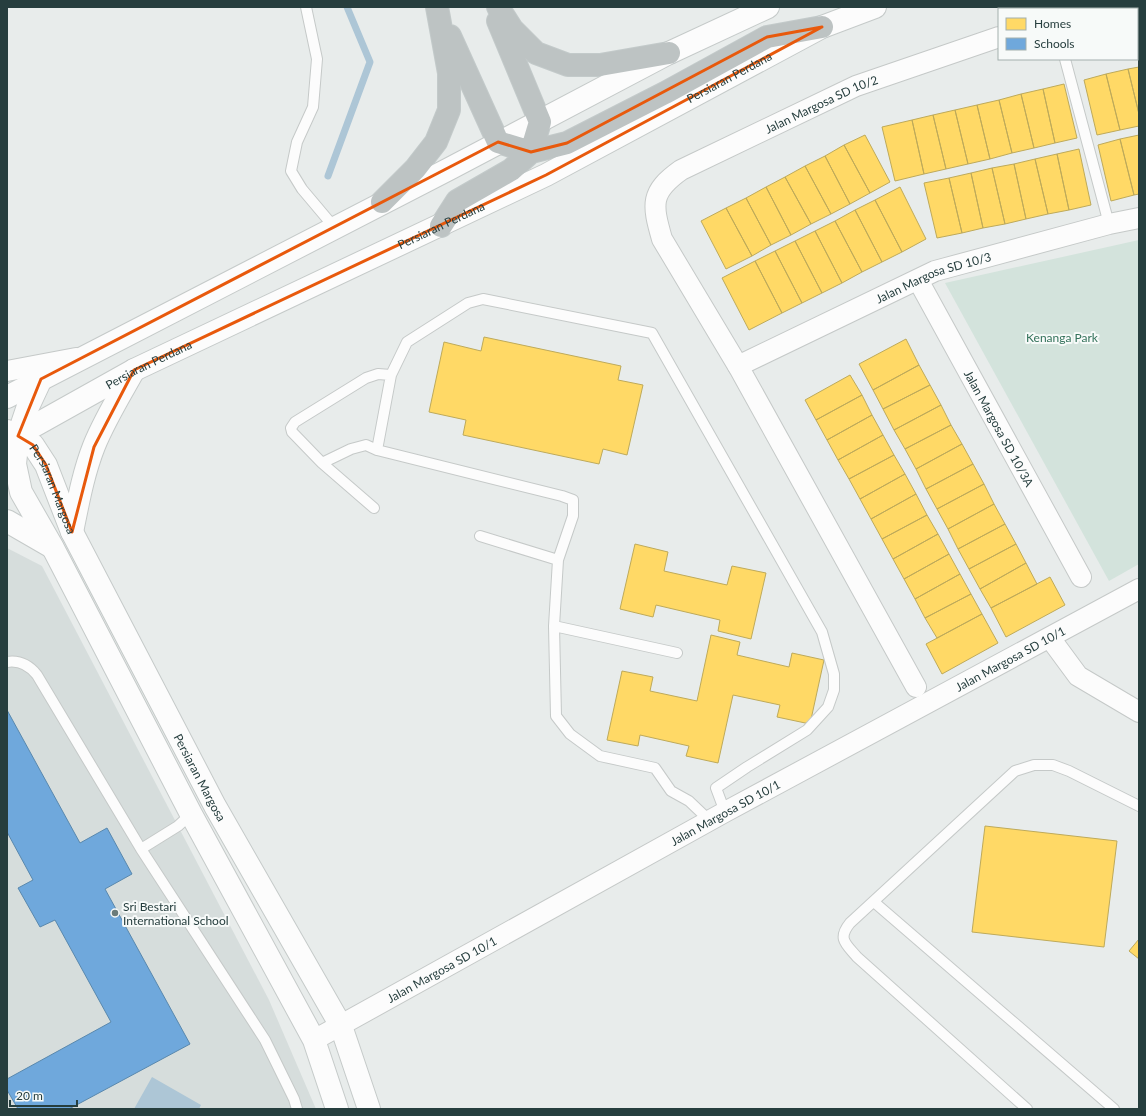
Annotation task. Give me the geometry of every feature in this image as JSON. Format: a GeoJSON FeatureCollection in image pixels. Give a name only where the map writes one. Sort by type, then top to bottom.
{"type":"FeatureCollection","features":[{"type":"Feature","properties":{"kind":"highway"},"geometry":{"type":"LineString","coordinates":[[437,7],[498,142],[531,152]]}},
{"type":"Feature","properties":{"kind":"highway"},"geometry":{"type":"LineString","coordinates":[[382,202],[415,169],[436,142],[449,110],[449,73],[437,7]]}},
{"type":"Feature","properties":{"kind":"highway"},"geometry":{"type":"LineString","coordinates":[[493,7],[528,98],[540,122],[531,152]]}},
{"type":"Feature","properties":{"kind":"highway"},"geometry":{"type":"LineString","coordinates":[[498,7],[512,29],[536,53],[568,65],[600,65],[669,53]]}},
{"type":"Feature","properties":{"kind":"highway"},"geometry":{"type":"LineString","coordinates":[[441,226],[457,201],[511,170],[531,152],[567,143],[665,93],[767,37],[822,27]]}},
{"type":"Feature","properties":{"kind":"main road"},"geometry":{"type":"LineString","coordinates":[[7,397],[382,202],[449,169],[498,142],[540,122],[669,53],[768,7]]}},
{"type":"Feature","properties":{"kind":"main road","name":"Persiaran Perdana"},"geometry":{"type":"LineString","coordinates":[[11,436],[134,370],[546,175],[822,27],[875,7]]}},
{"type":"Feature","properties":{"kind":"main road"},"geometry":{"type":"LineString","coordinates":[[72,532],[82,483],[94,447],[108,417],[134,370]]}},
{"type":"Feature","properties":{"kind":"main road"},"geometry":{"type":"LineString","coordinates":[[11,436],[27,409],[41,379]]}},
{"type":"Feature","properties":{"kind":"main road","name":"Persiaran Margosa"},"geometry":{"type":"LineString","coordinates":[[11,436],[33,446],[46,465],[72,532],[215,806],[340,1026],[369,1109]]}},
{"type":"Feature","properties":{"kind":"main road","name":"Persiaran Margosa"},"geometry":{"type":"LineString","coordinates":[[11,436],[21,492],[53,548],[191,814],[314,1040],[337,1109]]}},
{"type":"Feature","properties":{"kind":"main road"},"geometry":{"type":"LineString","coordinates":[[7,521],[53,548]]}},
{"type":"Feature","properties":{"kind":"street","name":"Jalan Margosa SD 10/2"},"geometry":{"type":"LineString","coordinates":[[738,366],[662,239],[656,217],[656,195],[666,181],[681,170],[856,86],[998,37]]}},
{"type":"Feature","properties":{"kind":"street","name":"Jalan Margosa SD 10/3"},"geometry":{"type":"LineString","coordinates":[[738,366],[935,272],[1109,224],[1139,218]]}},
{"type":"Feature","properties":{"kind":"street","name":"Jalan Margosa SD 10/3A"},"geometry":{"type":"LineString","coordinates":[[918,280],[1081,577]]}},
{"type":"Feature","properties":{"kind":"street"},"geometry":{"type":"LineString","coordinates":[[7,370],[84,356]]}},
{"type":"Feature","properties":{"kind":"street"},"geometry":{"type":"LineString","coordinates":[[738,366],[916,687]]}},
{"type":"Feature","properties":{"kind":"street","name":"Jalan Margosa SD 10/1"},"geometry":{"type":"LineString","coordinates":[[314,1040],[718,816],[1139,589]]}},
{"type":"Feature","properties":{"kind":"street"},"geometry":{"type":"LineString","coordinates":[[1050,638],[1078,676],[1139,712]]}},
{"type":"Feature","properties":{"kind":"lane"},"geometry":{"type":"LineString","coordinates":[[306,7],[317,59],[313,108],[297,142],[291,171],[302,189],[334,227]]}},
{"type":"Feature","properties":{"kind":"lane"},"geometry":{"type":"LineString","coordinates":[[1066,60],[1109,224]]}},
{"type":"Feature","properties":{"kind":"lane"},"geometry":{"type":"LineString","coordinates":[[378,450],[391,375],[407,342],[468,303],[483,299],[652,333],[822,632],[834,674],[834,690],[828,707],[808,730],[747,767],[716,788],[718,816]]}},
{"type":"Feature","properties":{"kind":"lane"},"geometry":{"type":"LineString","coordinates":[[374,508],[322,463],[292,432],[291,428],[295,422],[366,378],[378,374],[391,375]]}},
{"type":"Feature","properties":{"kind":"lane"},"geometry":{"type":"LineString","coordinates":[[322,463],[351,449],[366,446],[573,500],[573,516],[558,560],[554,626],[556,716],[570,734],[600,756],[655,768],[671,791],[718,816]]}},
{"type":"Feature","properties":{"kind":"lane"},"geometry":{"type":"LineString","coordinates":[[480,536],[558,560]]}},
{"type":"Feature","properties":{"kind":"lane"},"geometry":{"type":"LineString","coordinates":[[554,626],[677,653]]}},
{"type":"Feature","properties":{"kind":"lane"},"geometry":{"type":"LineString","coordinates":[[7,662],[21,662],[30,667],[37,675],[141,849],[265,1040],[294,1099],[297,1109]]}},
{"type":"Feature","properties":{"kind":"lane"},"geometry":{"type":"LineString","coordinates":[[1027,1109],[857,957],[844,942],[843,931],[1015,771],[1034,765],[1052,765],[1069,770],[1139,806]]}},
{"type":"Feature","properties":{"kind":"lane"},"geometry":{"type":"LineString","coordinates":[[141,849],[178,826],[191,814]]}},
{"type":"Feature","properties":{"kind":"lane"},"geometry":{"type":"LineString","coordinates":[[874,902],[1114,1109]]}},
{"type":"Feature","properties":{"kind":"highlighted area"},"geometry":{"type":"Polygon","coordinates":[[[822,27],[546,175],[134,370],[94,447],[72,532],[46,465],[33,445],[18,436],[41,379],[498,142],[531,152],[567,143],[767,37],[822,27]]]}},
{"type":"Feature","properties":{"kind":"shaded area","name":"Sri Bestari International School"},"geometry":{"type":"Polygon","coordinates":[[[7,548],[42,566],[269,1000],[316,1109],[7,1109],[7,548]]]}},
{"type":"Feature","properties":{"kind":"green space","name":"Kenanga Park"},"geometry":{"type":"Polygon","coordinates":[[[1139,240],[1139,564],[1109,581],[945,283],[1139,240]]]}},
{"type":"Feature","properties":{"kind":"water"},"geometry":{"type":"Polygon","coordinates":[[[152,1077],[201,1105],[199,1109],[134,1109],[152,1077]]]}},
{"type":"Feature","properties":{"kind":"building: Homes"},"geometry":{"type":"Polygon","coordinates":[[[1139,67],[1139,114],[1128,69],[1139,67]]]}},
{"type":"Feature","properties":{"kind":"building: Homes"},"geometry":{"type":"Polygon","coordinates":[[[1128,69],[1139,114],[1139,126],[1120,130],[1106,74],[1128,69]]]}},
{"type":"Feature","properties":{"kind":"building: Homes"},"geometry":{"type":"Polygon","coordinates":[[[1106,74],[1120,130],[1097,135],[1084,80],[1106,74]]]}},
{"type":"Feature","properties":{"kind":"building: Homes"},"geometry":{"type":"Polygon","coordinates":[[[1064,84],[1077,138],[1055,143],[1043,89],[1064,84]]]}},
{"type":"Feature","properties":{"kind":"building: Homes"},"geometry":{"type":"Polygon","coordinates":[[[1043,89],[1055,143],[1034,148],[1021,94],[1043,89]]]}},
{"type":"Feature","properties":{"kind":"building: Homes"},"geometry":{"type":"Polygon","coordinates":[[[1021,94],[1034,148],[1012,153],[999,100],[1021,94]]]}},
{"type":"Feature","properties":{"kind":"building: Homes"},"geometry":{"type":"Polygon","coordinates":[[[999,100],[1012,153],[990,159],[977,105],[999,100]]]}},
{"type":"Feature","properties":{"kind":"building: Homes"},"geometry":{"type":"Polygon","coordinates":[[[977,105],[990,159],[968,164],[955,110],[977,105]]]}},
{"type":"Feature","properties":{"kind":"building: Homes"},"geometry":{"type":"Polygon","coordinates":[[[955,110],[968,164],[946,169],[933,115],[955,110]]]}},
{"type":"Feature","properties":{"kind":"building: Homes"},"geometry":{"type":"Polygon","coordinates":[[[933,115],[946,169],[924,174],[912,120],[933,115]]]}},
{"type":"Feature","properties":{"kind":"building: Homes"},"geometry":{"type":"Polygon","coordinates":[[[912,120],[924,174],[895,181],[882,127],[912,120]]]}},
{"type":"Feature","properties":{"kind":"building: Homes"},"geometry":{"type":"Polygon","coordinates":[[[865,135],[890,182],[870,193],[844,145],[865,135]]]}},
{"type":"Feature","properties":{"kind":"building: Homes"},"geometry":{"type":"Polygon","coordinates":[[[1139,135],[1139,194],[1134,195],[1120,139],[1139,135]]]}},
{"type":"Feature","properties":{"kind":"building: Homes"},"geometry":{"type":"Polygon","coordinates":[[[1120,139],[1134,195],[1111,201],[1098,145],[1120,139]]]}},
{"type":"Feature","properties":{"kind":"building: Homes"},"geometry":{"type":"Polygon","coordinates":[[[844,145],[870,193],[850,204],[825,156],[844,145]]]}},
{"type":"Feature","properties":{"kind":"building: Homes"},"geometry":{"type":"Polygon","coordinates":[[[1079,149],[1091,205],[1069,210],[1057,154],[1079,149]]]}},
{"type":"Feature","properties":{"kind":"building: Homes"},"geometry":{"type":"Polygon","coordinates":[[[1057,154],[1069,210],[1048,214],[1035,159],[1057,154]]]}},
{"type":"Feature","properties":{"kind":"building: Homes"},"geometry":{"type":"Polygon","coordinates":[[[825,156],[850,204],[831,214],[805,166],[825,156]]]}},
{"type":"Feature","properties":{"kind":"building: Homes"},"geometry":{"type":"Polygon","coordinates":[[[1035,159],[1048,214],[1026,219],[1014,164],[1035,159]]]}},
{"type":"Feature","properties":{"kind":"building: Homes"},"geometry":{"type":"Polygon","coordinates":[[[1014,164],[1026,219],[1005,224],[992,168],[1014,164]]]}},
{"type":"Feature","properties":{"kind":"building: Homes"},"geometry":{"type":"Polygon","coordinates":[[[805,166],[831,214],[811,224],[785,177],[805,166]]]}},
{"type":"Feature","properties":{"kind":"building: Homes"},"geometry":{"type":"Polygon","coordinates":[[[992,168],[1005,224],[983,228],[971,173],[992,168]]]}},
{"type":"Feature","properties":{"kind":"building: Homes"},"geometry":{"type":"Polygon","coordinates":[[[971,173],[983,228],[962,233],[949,178],[971,173]]]}},
{"type":"Feature","properties":{"kind":"building: Homes"},"geometry":{"type":"Polygon","coordinates":[[[785,177],[811,224],[791,235],[766,187],[785,177]]]}},
{"type":"Feature","properties":{"kind":"building: Homes"},"geometry":{"type":"Polygon","coordinates":[[[949,178],[962,233],[937,238],[924,183],[949,178]]]}},
{"type":"Feature","properties":{"kind":"building: Homes"},"geometry":{"type":"Polygon","coordinates":[[[766,187],[791,235],[771,245],[746,198],[766,187]]]}},
{"type":"Feature","properties":{"kind":"building: Homes"},"geometry":{"type":"Polygon","coordinates":[[[900,187],[926,239],[902,252],[875,200],[900,187]]]}},
{"type":"Feature","properties":{"kind":"building: Homes"},"geometry":{"type":"Polygon","coordinates":[[[746,198],[771,245],[752,256],[726,208],[746,198]]]}},
{"type":"Feature","properties":{"kind":"building: Homes"},"geometry":{"type":"Polygon","coordinates":[[[875,200],[902,252],[882,262],[855,210],[875,200]]]}},
{"type":"Feature","properties":{"kind":"building: Homes"},"geometry":{"type":"Polygon","coordinates":[[[726,208],[752,256],[726,269],[701,221],[726,208]]]}},
{"type":"Feature","properties":{"kind":"building: Homes"},"geometry":{"type":"Polygon","coordinates":[[[855,210],[882,262],[862,272],[835,221],[855,210]]]}},
{"type":"Feature","properties":{"kind":"building: Homes"},"geometry":{"type":"Polygon","coordinates":[[[835,221],[862,272],[842,283],[815,231],[835,221]]]}},
{"type":"Feature","properties":{"kind":"building: Homes"},"geometry":{"type":"Polygon","coordinates":[[[815,231],[842,283],[822,293],[795,241],[815,231]]]}},
{"type":"Feature","properties":{"kind":"building: Homes"},"geometry":{"type":"Polygon","coordinates":[[[795,241],[822,293],[802,303],[775,251],[795,241]]]}},
{"type":"Feature","properties":{"kind":"building: Homes"},"geometry":{"type":"Polygon","coordinates":[[[775,251],[802,303],[782,313],[755,261],[775,251]]]}},
{"type":"Feature","properties":{"kind":"building: Homes"},"geometry":{"type":"Polygon","coordinates":[[[755,261],[782,313],[749,330],[722,278],[755,261]]]}},
{"type":"Feature","properties":{"kind":"building: Homes"},"geometry":{"type":"Polygon","coordinates":[[[484,337],[621,366],[618,380],[643,385],[627,455],[603,449],[599,464],[463,435],[466,420],[429,412],[444,342],[481,351],[484,337]]]}},
{"type":"Feature","properties":{"kind":"building: Homes"},"geometry":{"type":"Polygon","coordinates":[[[906,339],[919,365],[873,390],[859,364],[906,339]]]}},
{"type":"Feature","properties":{"kind":"building: Homes"},"geometry":{"type":"Polygon","coordinates":[[[919,365],[930,385],[883,409],[873,390],[919,365]]]}},
{"type":"Feature","properties":{"kind":"building: Homes"},"geometry":{"type":"Polygon","coordinates":[[[850,375],[862,395],[816,420],[805,400],[850,375]]]}},
{"type":"Feature","properties":{"kind":"building: Homes"},"geometry":{"type":"Polygon","coordinates":[[[930,385],[941,405],[894,430],[883,409],[930,385]]]}},
{"type":"Feature","properties":{"kind":"building: Homes"},"geometry":{"type":"Polygon","coordinates":[[[862,395],[872,415],[827,440],[816,420],[862,395]]]}},
{"type":"Feature","properties":{"kind":"building: Homes"},"geometry":{"type":"Polygon","coordinates":[[[941,405],[951,425],[905,449],[894,430],[941,405]]]}},
{"type":"Feature","properties":{"kind":"building: Homes"},"geometry":{"type":"Polygon","coordinates":[[[872,415],[883,435],[838,460],[827,440],[872,415]]]}},
{"type":"Feature","properties":{"kind":"building: Homes"},"geometry":{"type":"Polygon","coordinates":[[[951,425],[962,444],[916,469],[905,449],[951,425]]]}},
{"type":"Feature","properties":{"kind":"building: Homes"},"geometry":{"type":"Polygon","coordinates":[[[883,435],[894,455],[849,479],[838,460],[883,435]]]}},
{"type":"Feature","properties":{"kind":"building: Homes"},"geometry":{"type":"Polygon","coordinates":[[[962,444],[973,464],[926,489],[916,469],[962,444]]]}},
{"type":"Feature","properties":{"kind":"building: Homes"},"geometry":{"type":"Polygon","coordinates":[[[894,455],[905,474],[860,499],[849,479],[894,455]]]}},
{"type":"Feature","properties":{"kind":"building: Homes"},"geometry":{"type":"Polygon","coordinates":[[[973,464],[984,484],[937,509],[926,489],[973,464]]]}},
{"type":"Feature","properties":{"kind":"building: Homes"},"geometry":{"type":"Polygon","coordinates":[[[905,474],[916,494],[871,519],[860,499],[905,474]]]}},
{"type":"Feature","properties":{"kind":"building: Homes"},"geometry":{"type":"Polygon","coordinates":[[[984,484],[994,504],[948,529],[937,509],[984,484]]]}},
{"type":"Feature","properties":{"kind":"building: Homes"},"geometry":{"type":"Polygon","coordinates":[[[916,494],[927,515],[882,539],[871,519],[916,494]]]}},
{"type":"Feature","properties":{"kind":"building: Homes"},"geometry":{"type":"Polygon","coordinates":[[[994,504],[1005,524],[958,549],[948,529],[994,504]]]}},
{"type":"Feature","properties":{"kind":"building: Homes"},"geometry":{"type":"Polygon","coordinates":[[[927,515],[938,534],[893,559],[882,539],[927,515]]]}},
{"type":"Feature","properties":{"kind":"building: Homes"},"geometry":{"type":"Polygon","coordinates":[[[1005,524],[1016,544],[969,569],[958,549],[1005,524]]]}},
{"type":"Feature","properties":{"kind":"building: Homes"},"geometry":{"type":"Polygon","coordinates":[[[938,534],[949,554],[904,579],[893,559],[938,534]]]}},
{"type":"Feature","properties":{"kind":"building: Homes"},"geometry":{"type":"Polygon","coordinates":[[[635,544],[668,552],[664,571],[727,585],[732,566],[766,573],[751,639],[718,631],[720,620],[656,605],[653,617],[620,609],[635,544]]]}},
{"type":"Feature","properties":{"kind":"building: Homes"},"geometry":{"type":"Polygon","coordinates":[[[1016,544],[1026,563],[980,589],[969,569],[1016,544]]]}},
{"type":"Feature","properties":{"kind":"building: Homes"},"geometry":{"type":"Polygon","coordinates":[[[949,554],[960,574],[915,599],[904,579],[949,554]]]}},
{"type":"Feature","properties":{"kind":"building: Homes"},"geometry":{"type":"Polygon","coordinates":[[[1026,563],[1037,584],[991,608],[980,589],[1026,563]]]}},
{"type":"Feature","properties":{"kind":"building: Homes"},"geometry":{"type":"Polygon","coordinates":[[[960,574],[971,594],[925,618],[915,599],[960,574]]]}},
{"type":"Feature","properties":{"kind":"building: Homes"},"geometry":{"type":"Polygon","coordinates":[[[1050,577],[1065,605],[1006,637],[991,608],[1050,577]]]}},
{"type":"Feature","properties":{"kind":"building: Homes"},"geometry":{"type":"Polygon","coordinates":[[[971,594],[982,614],[937,638],[925,618],[971,594]]]}},
{"type":"Feature","properties":{"kind":"building: Homes"},"geometry":{"type":"Polygon","coordinates":[[[982,614],[998,643],[942,674],[926,644],[982,614]]]}},
{"type":"Feature","properties":{"kind":"building: Homes"},"geometry":{"type":"Polygon","coordinates":[[[711,635],[740,642],[737,655],[789,667],[792,653],[824,660],[810,724],[777,717],[780,705],[733,695],[718,763],[686,756],[689,746],[640,735],[638,746],[607,740],[622,671],[653,677],[650,691],[697,701],[711,635]]]}},
{"type":"Feature","properties":{"kind":"building: Homes"},"geometry":{"type":"Polygon","coordinates":[[[985,826],[1117,841],[1104,947],[972,932],[985,826]]]}},
{"type":"Feature","properties":{"kind":"building: Homes"},"geometry":{"type":"Polygon","coordinates":[[[1139,939],[1139,959],[1129,951],[1139,939]]]}},
{"type":"Feature","properties":{"kind":"building: Schools"},"geometry":{"type":"Polygon","coordinates":[[[7,710],[80,843],[107,828],[132,874],[105,889],[190,1044],[69,1109],[18,1109],[7,1090],[7,1079],[111,1022],[55,920],[40,927],[18,888],[33,880],[7,832],[7,710]]]}},
{"type":"Feature","properties":{"kind":"waterway"},"geometry":{"type":"LineString","coordinates":[[328,176],[370,62],[347,7]]}},
{"type":"Feature","properties":{"kind":"place","name":"Sri Bestari International School"},"geometry":{"type":"Point","coordinates":[115,913]}}]}
